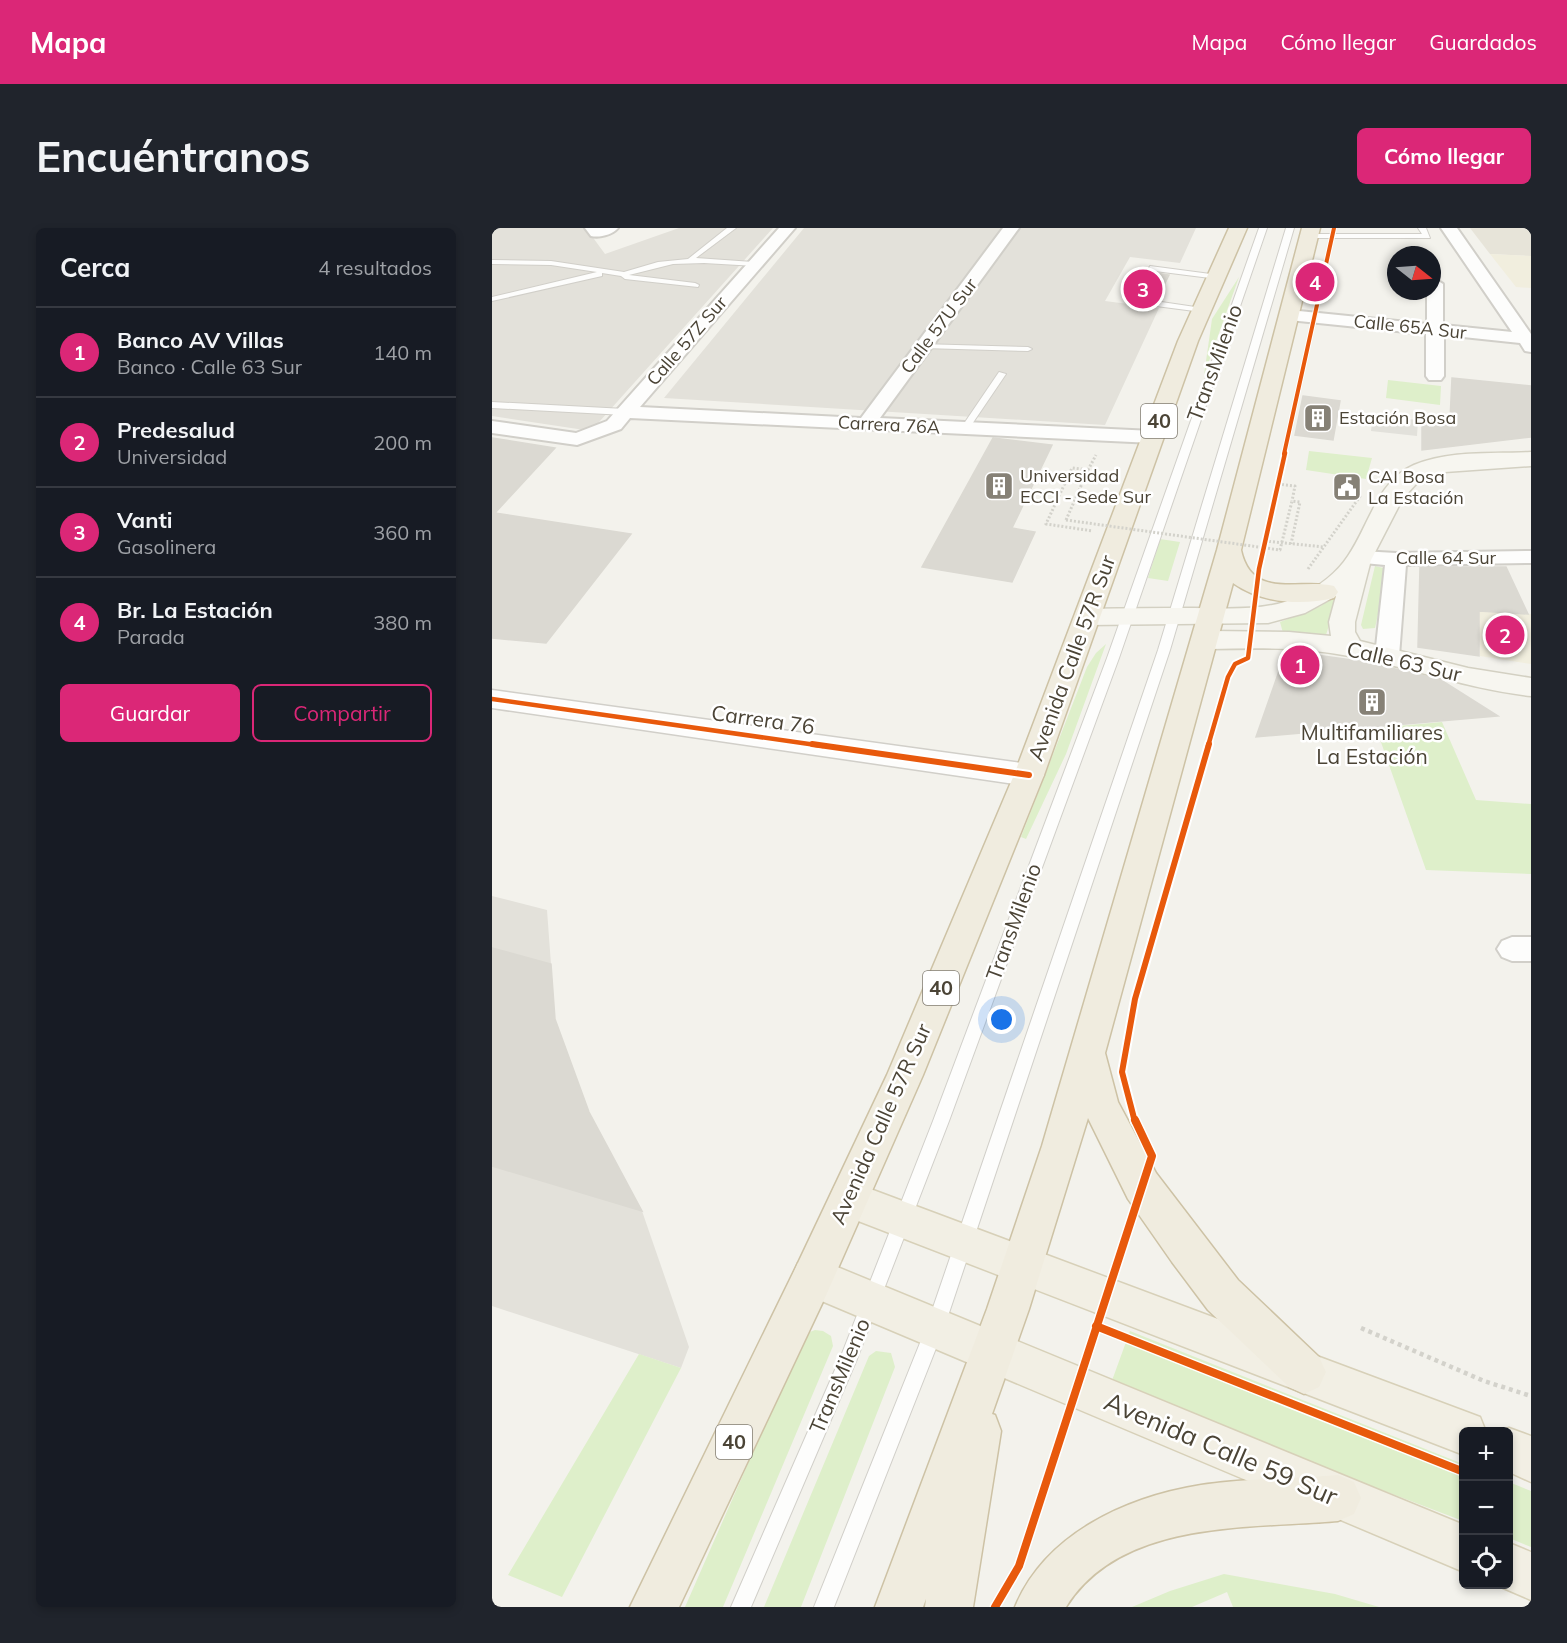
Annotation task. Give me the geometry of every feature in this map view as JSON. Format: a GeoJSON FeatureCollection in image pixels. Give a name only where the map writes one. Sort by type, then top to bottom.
{"type":"FeatureCollection","features":[{"type":"Feature","properties":{"kind":"highway","name":"Avenida Calle 57R Sur"},"geometry":{"type":"LineString","coordinates":[[654,1607],[813,1277],[905,1076],[1029,775],[1153,437],[1202,310],[1238,228]]}},
{"type":"Feature","properties":{"kind":"highway"},"geometry":{"type":"LineString","coordinates":[[899,1607],[1023,1265],[1061,1146],[1229,550],[1289,315],[1303,231]]}},
{"type":"Feature","properties":{"kind":"highway"},"geometry":{"type":"LineString","coordinates":[[1229,550],[1229,558],[1238,573],[1257,586],[1291,595],[1325,592]]}},
{"type":"Feature","properties":{"kind":"highway"},"geometry":{"type":"LineString","coordinates":[[1088,1050],[1100,1105],[1142,1186],[1186,1248],[1223,1294],[1304,1372]]}},
{"type":"Feature","properties":{"kind":"highway"},"geometry":{"type":"LineString","coordinates":[[950,1607],[992,1352]]}},
{"type":"Feature","properties":{"kind":"highway"},"geometry":{"type":"LineString","coordinates":[[1039,1607],[1044,1595],[1068,1567],[1096,1545],[1146,1522],[1198,1509],[1338,1498]]}},
{"type":"Feature","properties":{"kind":"main road"},"geometry":{"type":"LineString","coordinates":[[1350,648],[1342,632],[1342,622],[1360,557],[1392,497],[1410,476],[1437,466],[1531,459]]}},
{"type":"Feature","properties":{"kind":"main road","name":"Calle 63 Sur"},"geometry":{"type":"LineString","coordinates":[[1207,628],[1232,618],[1274,614],[1294,608],[1325,592],[1351,569],[1360,557]]}},
{"type":"Feature","properties":{"kind":"main road","name":"Calle 63 Sur"},"geometry":{"type":"LineString","coordinates":[[1088,617],[1173,616],[1207,628],[1274,640],[1350,648],[1469,678],[1531,687]]}},
{"type":"Feature","properties":{"kind":"main road"},"geometry":{"type":"LineString","coordinates":[[849,1199],[1459,1431]]}},
{"type":"Feature","properties":{"kind":"main road","name":"Avenida Calle 59 Sur"},"geometry":{"type":"LineString","coordinates":[[813,1277],[1459,1547]]}},
{"type":"Feature","properties":{"kind":"main road"},"geometry":{"type":"LineString","coordinates":[[1513,1452],[1531,1459]]}},
{"type":"Feature","properties":{"kind":"main road"},"geometry":{"type":"LineString","coordinates":[[1513,1569],[1531,1576]]}},
{"type":"Feature","properties":{"kind":"street","name":"Calle 57Z Sur"},"geometry":{"type":"LineString","coordinates":[[492,427],[577,439],[614,425],[787,228]]}},
{"type":"Feature","properties":{"kind":"street","name":"Calle 57U Sur"},"geometry":{"type":"LineString","coordinates":[[866,424],[1011,228]]}},
{"type":"Feature","properties":{"kind":"street"},"geometry":{"type":"LineString","coordinates":[[1449,228],[1529,342]]}},
{"type":"Feature","properties":{"kind":"street"},"geometry":{"type":"LineString","coordinates":[[1435,300],[1435,376]]}},
{"type":"Feature","properties":{"kind":"street","name":"Calle 65A Sur"},"geometry":{"type":"LineString","coordinates":[[1289,315],[1529,342]]}},
{"type":"Feature","properties":{"kind":"street","name":"Carrera 76A"},"geometry":{"type":"LineString","coordinates":[[625,412],[1153,437]]}},
{"type":"Feature","properties":{"kind":"street","name":"Calle 64 Sur"},"geometry":{"type":"LineString","coordinates":[[1360,557],[1396,559],[1531,557]]}},
{"type":"Feature","properties":{"kind":"street"},"geometry":{"type":"LineString","coordinates":[[1387,656],[1396,559]]}},
{"type":"Feature","properties":{"kind":"street","name":"Carrera 76"},"geometry":{"type":"LineString","coordinates":[[492,699],[1029,775]]}},
{"type":"Feature","properties":{"kind":"lane"},"geometry":{"type":"LineString","coordinates":[[691,259],[732,228]]}},
{"type":"Feature","properties":{"kind":"lane","name":"TransMilenio"},"geometry":{"type":"LineString","coordinates":[[741,1607],[871,1301],[903,1219],[1127,616],[1263,228]]}},
{"type":"Feature","properties":{"kind":"lane"},"geometry":{"type":"LineString","coordinates":[[1303,231],[1426,236],[1422,228]]}},
{"type":"Feature","properties":{"kind":"lane","name":"TransMilenio"},"geometry":{"type":"LineString","coordinates":[[824,1607],[935,1328],[1164,650],[1271,298],[1303,231]]}},
{"type":"Feature","properties":{"kind":"lane"},"geometry":{"type":"LineString","coordinates":[[492,262],[551,263],[625,274],[691,259],[753,264]]}},
{"type":"Feature","properties":{"kind":"lane"},"geometry":{"type":"LineString","coordinates":[[651,281],[658,265]]}},
{"type":"Feature","properties":{"kind":"lane"},"geometry":{"type":"LineString","coordinates":[[1151,272],[1153,268],[1218,277]]}},
{"type":"Feature","properties":{"kind":"lane"},"geometry":{"type":"LineString","coordinates":[[492,299],[565,280],[607,272]]}},
{"type":"Feature","properties":{"kind":"lane"},"geometry":{"type":"LineString","coordinates":[[625,274],[628,279],[695,285]]}},
{"type":"Feature","properties":{"kind":"lane"},"geometry":{"type":"LineString","coordinates":[[1141,292],[1136,301],[1202,310]]}},
{"type":"Feature","properties":{"kind":"lane"},"geometry":{"type":"LineString","coordinates":[[923,346],[1028,349]]}},
{"type":"Feature","properties":{"kind":"lane"},"geometry":{"type":"LineString","coordinates":[[965,428],[1002,374]]}},
{"type":"Feature","properties":{"kind":"lane"},"geometry":{"type":"LineString","coordinates":[[492,405],[625,412]]}},
{"type":"Feature","properties":{"kind":"path"},"geometry":{"type":"LineString","coordinates":[[1095,455],[1066,520],[1280,550],[1295,486],[1278,484]]}},
{"type":"Feature","properties":{"kind":"path"},"geometry":{"type":"LineString","coordinates":[[1088,470],[1072,468],[1046,524],[1118,535]]}},
{"type":"Feature","properties":{"kind":"path"},"geometry":{"type":"LineString","coordinates":[[1275,495],[1280,474]]}},
{"type":"Feature","properties":{"kind":"path"},"geometry":{"type":"LineString","coordinates":[[1290,544],[1300,502],[1292,501]]}},
{"type":"Feature","properties":{"kind":"path"},"geometry":{"type":"LineString","coordinates":[[1257,586],[1268,530]]}},
{"type":"Feature","properties":{"kind":"path"},"geometry":{"type":"LineString","coordinates":[[1265,541],[1324,547]]}},
{"type":"Feature","properties":{"kind":"path"},"geometry":{"type":"LineString","coordinates":[[1362,1328],[1484,1381],[1531,1396]]}},
{"type":"Feature","properties":{"kind":"shaded area"},"geometry":{"type":"Polygon","coordinates":[[[492,228],[586,228],[605,254],[679,228],[773,228],[591,431],[492,416],[492,228]]]}},
{"type":"Feature","properties":{"kind":"shaded area"},"geometry":{"type":"Polygon","coordinates":[[[804,228],[1196,228],[1180,263],[1130,257],[1105,301],[1159,308],[1105,425],[664,398],[804,228]]]}},
{"type":"Feature","properties":{"kind":"shaded area"},"geometry":{"type":"Polygon","coordinates":[[[1470,228],[1531,228],[1531,256],[1490,254],[1470,228]]]}},
{"type":"Feature","properties":{"kind":"shaded area"},"geometry":{"type":"Polygon","coordinates":[[[1490,254],[1531,256],[1531,288],[1516,287],[1490,254]]]}},
{"type":"Feature","properties":{"kind":"shaded area"},"geometry":{"type":"Polygon","coordinates":[[[1373,415],[1418,420],[1417,436],[1371,431],[1373,415]]]}},
{"type":"Feature","properties":{"kind":"shaded area"},"geometry":{"type":"Polygon","coordinates":[[[1479,611],[1531,614],[1531,664],[1480,656],[1479,611]]]}},
{"type":"Feature","properties":{"kind":"shaded area"},"geometry":{"type":"Polygon","coordinates":[[[492,896],[547,910],[555,1019],[589,1112],[642,1211],[689,1347],[681,1368],[492,1306],[492,896]]]}},
{"type":"Feature","properties":{"kind":"green space"},"geometry":{"type":"Polygon","coordinates":[[[1239,277],[1204,375],[1212,319],[1239,277]]]}},
{"type":"Feature","properties":{"kind":"green space"},"geometry":{"type":"Polygon","coordinates":[[[1388,380],[1441,386],[1440,405],[1386,398],[1388,380]]]}},
{"type":"Feature","properties":{"kind":"green space"},"geometry":{"type":"Polygon","coordinates":[[[1309,451],[1372,458],[1366,479],[1306,470],[1309,451]]]}},
{"type":"Feature","properties":{"kind":"green space"},"geometry":{"type":"Polygon","coordinates":[[[1160,539],[1180,542],[1168,581],[1148,578],[1160,539]]]}},
{"type":"Feature","properties":{"kind":"green space"},"geometry":{"type":"Polygon","coordinates":[[[1375,566],[1388,569],[1375,628],[1363,629],[1361,625],[1375,566]]]}},
{"type":"Feature","properties":{"kind":"green space"},"geometry":{"type":"Polygon","coordinates":[[[1339,593],[1326,635],[1283,633],[1280,622],[1321,606],[1339,593]]]}},
{"type":"Feature","properties":{"kind":"green space"},"geometry":{"type":"Polygon","coordinates":[[[1106,644],[1066,754],[1026,839],[1021,837],[1087,667],[1096,653],[1106,644]]]}},
{"type":"Feature","properties":{"kind":"green space"},"geometry":{"type":"Polygon","coordinates":[[[1442,722],[1476,800],[1531,804],[1531,874],[1426,870],[1376,728],[1442,722]]]}},
{"type":"Feature","properties":{"kind":"green space"},"geometry":{"type":"Polygon","coordinates":[[[815,1330],[823,1331],[831,1336],[833,1346],[723,1607],[685,1607],[805,1334],[815,1330]]]}},
{"type":"Feature","properties":{"kind":"green space"},"geometry":{"type":"Polygon","coordinates":[[[1130,1331],[1459,1462],[1459,1519],[1110,1386],[1130,1331]]]}},
{"type":"Feature","properties":{"kind":"green space"},"geometry":{"type":"Polygon","coordinates":[[[876,1351],[891,1353],[895,1367],[801,1607],[764,1607],[869,1356],[876,1351]]]}},
{"type":"Feature","properties":{"kind":"green space"},"geometry":{"type":"Polygon","coordinates":[[[639,1354],[681,1368],[562,1597],[508,1575],[639,1354]]]}},
{"type":"Feature","properties":{"kind":"green space"},"geometry":{"type":"Polygon","coordinates":[[[1513,1484],[1531,1491],[1531,1547],[1513,1540],[1513,1484]]]}},
{"type":"Feature","properties":{"kind":"green space"},"geometry":{"type":"Polygon","coordinates":[[[1224,1574],[1335,1594],[1379,1607],[1233,1607],[1227,1592],[1192,1607],[1132,1607],[1170,1591],[1224,1574]]]}},
{"type":"Feature","properties":{"kind":"building"},"geometry":{"type":"Polygon","coordinates":[[[1135,269],[1145,271],[1150,276],[1156,273],[1169,275],[1159,295],[1147,293],[1146,290],[1139,288],[1135,291],[1124,290],[1135,269]]]}},
{"type":"Feature","properties":{"kind":"building"},"geometry":{"type":"Polygon","coordinates":[[[1452,378],[1531,386],[1531,437],[1422,450],[1422,416],[1450,420],[1452,378]]]}},
{"type":"Feature","properties":{"kind":"building","name":"Estación Bosa"},"geometry":{"type":"Polygon","coordinates":[[[1303,396],[1340,401],[1333,440],[1295,435],[1303,396]]]}},
{"type":"Feature","properties":{"kind":"building"},"geometry":{"type":"Polygon","coordinates":[[[492,438],[555,448],[495,513],[631,534],[546,643],[492,638],[492,438]]]}},
{"type":"Feature","properties":{"kind":"building","name":"Universidad ECCI - Sede Sur"},"geometry":{"type":"Polygon","coordinates":[[[993,438],[1052,445],[1012,528],[1035,532],[1012,582],[922,567],[993,438]]]}},
{"type":"Feature","properties":{"kind":"building"},"geometry":{"type":"Polygon","coordinates":[[[1420,567],[1506,567],[1528,614],[1479,611],[1479,656],[1418,647],[1420,567]]]}},
{"type":"Feature","properties":{"kind":"building","name":"Multifamiliares La Estación"},"geometry":{"type":"Polygon","coordinates":[[[1309,654],[1366,662],[1441,680],[1498,716],[1256,737],[1284,657],[1309,654]]]}},
{"type":"Feature","properties":{"kind":"building"},"geometry":{"type":"Polygon","coordinates":[[[492,948],[551,964],[555,1019],[589,1112],[642,1211],[492,1166],[492,948]]]}},
{"type":"Feature","properties":{"kind":"cycle path"},"geometry":{"type":"LineString","coordinates":[[995,1607],[1019,1566],[1152,1156],[1135,1121],[1122,1072],[1135,999],[1228,677],[1235,664],[1248,658],[1259,569],[1334,228]]}},
{"type":"Feature","properties":{"kind":"cycle path"},"geometry":{"type":"LineString","coordinates":[[492,699],[1029,775]]}},
{"type":"Feature","properties":{"kind":"cycle path"},"geometry":{"type":"LineString","coordinates":[[1096,1326],[1459,1470]]}},
{"type":"Feature","properties":{"kind":"place","name":"Br. La Estación"},"geometry":{"type":"Point","coordinates":[1315,282]}},
{"type":"Feature","properties":{"kind":"place","name":"Vanti"},"geometry":{"type":"Point","coordinates":[1143,289]}},
{"type":"Feature","properties":{"kind":"place","name":"Estación Bosa"},"geometry":{"type":"Point","coordinates":[1318,418]}},
{"type":"Feature","properties":{"kind":"place","name":"Universidad ECCI - Sede Sur"},"geometry":{"type":"Point","coordinates":[999,486]}},
{"type":"Feature","properties":{"kind":"place","name":"CAI Bosa La Estación"},"geometry":{"type":"Point","coordinates":[1347,487]}},
{"type":"Feature","properties":{"kind":"place","name":"Predesalud"},"geometry":{"type":"Point","coordinates":[1505,635]}},
{"type":"Feature","properties":{"kind":"place","name":"Banco AV Villas"},"geometry":{"type":"Point","coordinates":[1300,665]}},
{"type":"Feature","properties":{"kind":"place","name":"Multifamiliares La Estación"},"geometry":{"type":"Point","coordinates":[1372,702]}}]}
